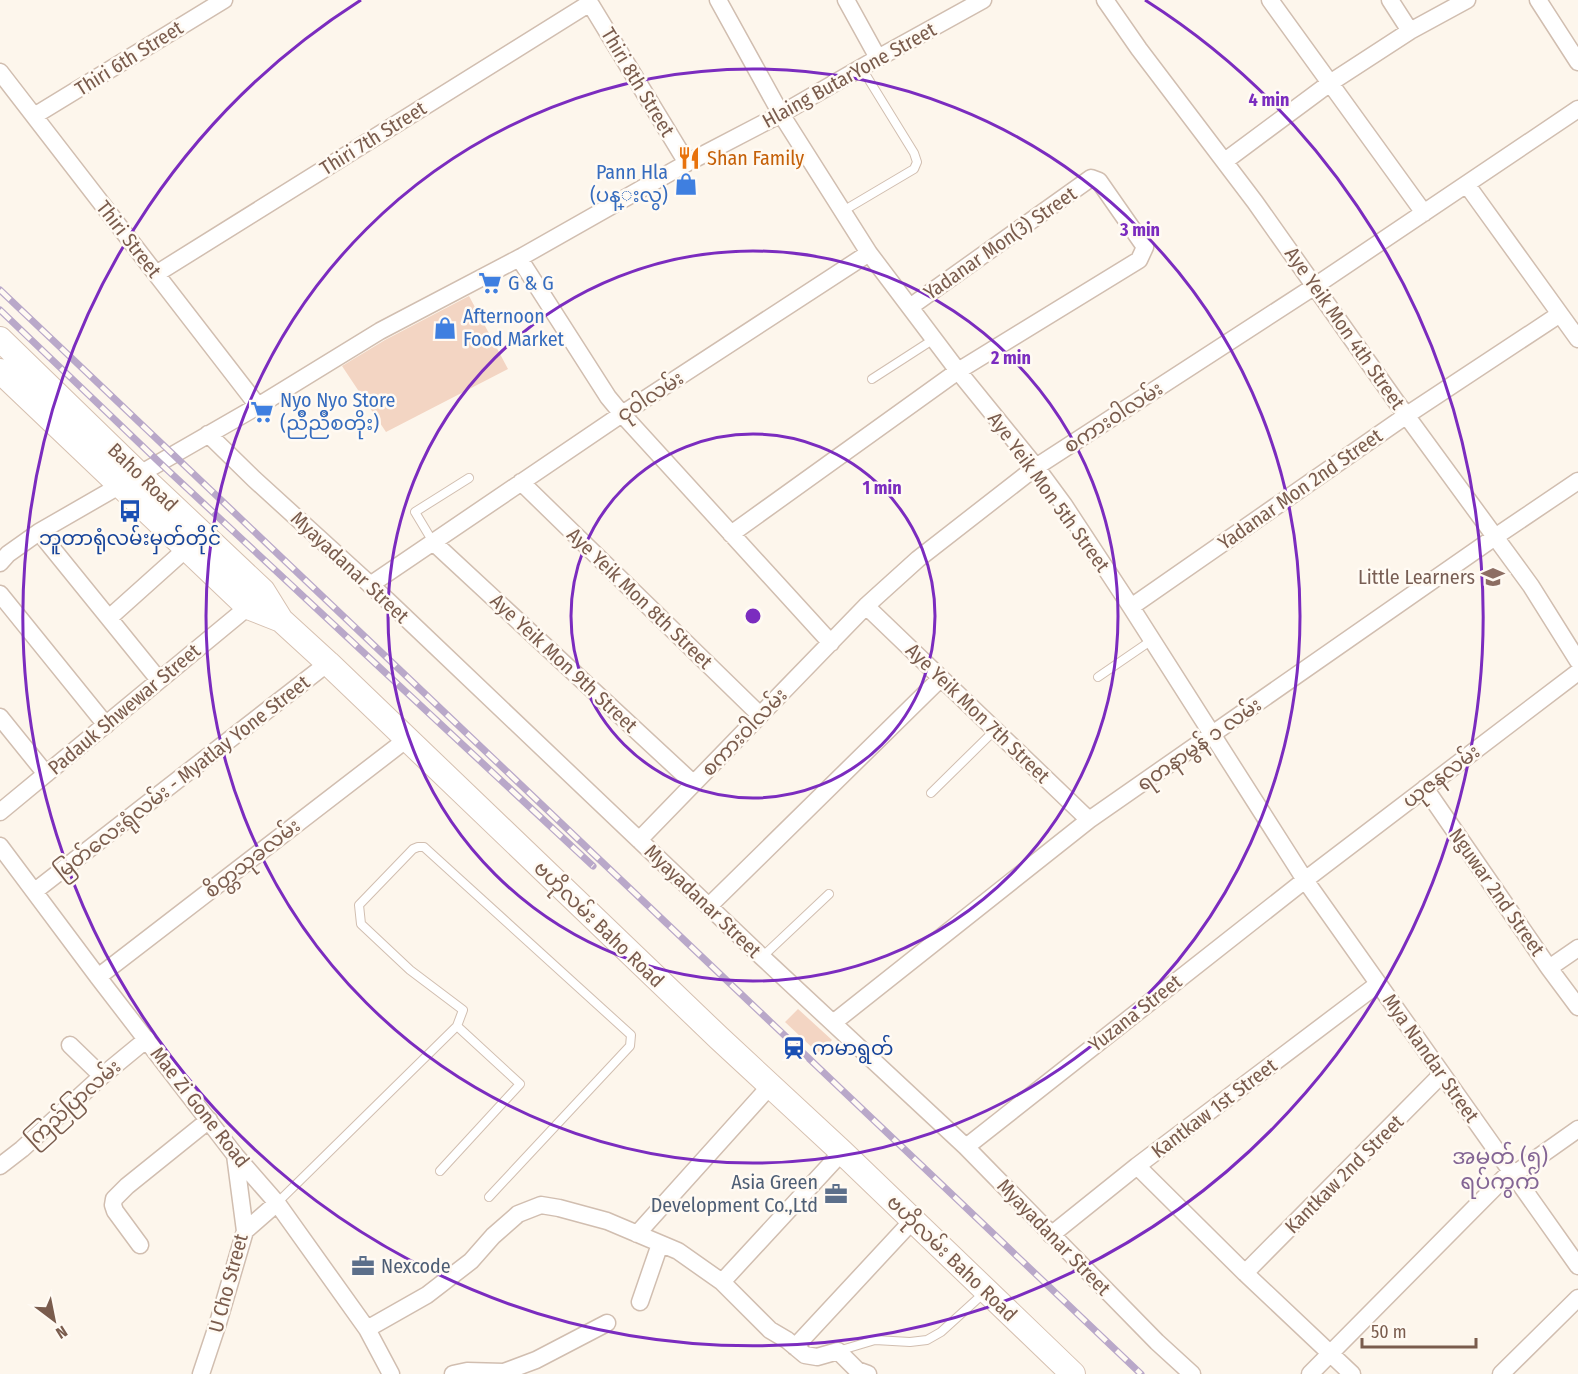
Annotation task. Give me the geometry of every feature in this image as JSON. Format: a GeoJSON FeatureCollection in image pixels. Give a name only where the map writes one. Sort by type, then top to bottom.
{"type":"FeatureCollection","features":[{"type":"Feature","properties":{"kind":"main road","name":"Baho Road"},"geometry":{"type":"LineString","coordinates":[[0,339],[129,479],[264,591],[281,620]]}},
{"type":"Feature","properties":{"kind":"main road"},"geometry":{"type":"LineString","coordinates":[[0,372],[129,479]]}},
{"type":"Feature","properties":{"kind":"main road","name":"ဗဟိုလမ်း Baho Road"},"geometry":{"type":"LineString","coordinates":[[129,479],[186,549],[248,607],[281,620],[328,663],[710,1030],[987,1290],[1072,1374]]}},
{"type":"Feature","properties":{"kind":"street","name":"Thiri 6th Street"},"geometry":{"type":"LineString","coordinates":[[34,116],[224,0]]}},
{"type":"Feature","properties":{"kind":"street","name":"Aye Yeik Mon 5th Street"},"geometry":{"type":"LineString","coordinates":[[718,0],[781,114],[869,253],[1064,506],[1305,879]]}},
{"type":"Feature","properties":{"kind":"street"},"geometry":{"type":"LineString","coordinates":[[846,0],[878,58]]}},
{"type":"Feature","properties":{"kind":"street","name":"Aye Yeik Mon 4th Street"},"geometry":{"type":"LineString","coordinates":[[1105,0],[1139,49],[1225,161],[1531,586],[1578,661]]}},
{"type":"Feature","properties":{"kind":"street"},"geometry":{"type":"LineString","coordinates":[[1270,0],[1425,213]]}},
{"type":"Feature","properties":{"kind":"street"},"geometry":{"type":"LineString","coordinates":[[1390,0],[1410,31]]}},
{"type":"Feature","properties":{"kind":"street"},"geometry":{"type":"LineString","coordinates":[[1225,161],[1330,83],[1410,31],[1467,0]]}},
{"type":"Feature","properties":{"kind":"street"},"geometry":{"type":"LineString","coordinates":[[1538,0],[1578,62]]}},
{"type":"Feature","properties":{"kind":"street","name":"Thiri 8th Street"},"geometry":{"type":"LineString","coordinates":[[589,1],[687,163]]}},
{"type":"Feature","properties":{"kind":"street","name":"Thiri 7th Street"},"geometry":{"type":"LineString","coordinates":[[156,274],[589,1]]}},
{"type":"Feature","properties":{"kind":"street","name":"Hlaing ButarYone Street"},"geometry":{"type":"LineString","coordinates":[[0,563],[8,554],[39,532],[258,406],[380,331],[519,258],[687,163],[781,114],[979,1]]}},
{"type":"Feature","properties":{"kind":"street","name":"Thiri Street"},"geometry":{"type":"LineString","coordinates":[[0,72],[258,406]]}},
{"type":"Feature","properties":{"kind":"street","name":"စကား၀ါလမ်း"},"geometry":{"type":"LineString","coordinates":[[639,840],[866,606],[918,559],[1036,467],[1425,213],[1578,110]]}},
{"type":"Feature","properties":{"kind":"street","name":"Yadanar Mon(3) Street"},"geometry":{"type":"LineString","coordinates":[[910,308],[1091,178],[1099,181],[1145,247],[1139,260],[958,371]]}},
{"type":"Feature","properties":{"kind":"street"},"geometry":{"type":"LineString","coordinates":[[1467,184],[1578,339]]}},
{"type":"Feature","properties":{"kind":"street","name":"ငုဝါလမ်း"},"geometry":{"type":"LineString","coordinates":[[370,585],[622,414],[869,253]]}},
{"type":"Feature","properties":{"kind":"street"},"geometry":{"type":"LineString","coordinates":[[519,258],[608,397],[831,643]]}},
{"type":"Feature","properties":{"kind":"street","name":"Yadanar Mon 2nd Street"},"geometry":{"type":"LineString","coordinates":[[1131,607],[1407,415],[1560,314]]}},
{"type":"Feature","properties":{"kind":"street"},"geometry":{"type":"LineString","coordinates":[[731,534],[958,371]]}},
{"type":"Feature","properties":{"kind":"street","name":"Myayadanar Street"},"geometry":{"type":"LineString","coordinates":[[208,434],[966,1148],[1157,1342],[1192,1374]]}},
{"type":"Feature","properties":{"kind":"street","name":"Aye Yeik Mon 8th Street"},"geometry":{"type":"LineString","coordinates":[[521,482],[760,715]]}},
{"type":"Feature","properties":{"kind":"street","name":"ရတနာမွန် ၁ လမ်း"},"geometry":{"type":"LineString","coordinates":[[832,1023],[1089,820],[1495,537],[1578,482]]}},
{"type":"Feature","properties":{"kind":"street"},"geometry":{"type":"LineString","coordinates":[[39,532],[159,680]]}},
{"type":"Feature","properties":{"kind":"street","name":"Aye Yeik Mon 9th Street"},"geometry":{"type":"LineString","coordinates":[[433,542],[694,784]]}},
{"type":"Feature","properties":{"kind":"street"},"geometry":{"type":"LineString","coordinates":[[109,618],[186,549]]}},
{"type":"Feature","properties":{"kind":"street"},"geometry":{"type":"LineString","coordinates":[[0,594],[106,725]]}},
{"type":"Feature","properties":{"kind":"street","name":"Aye Yeik Mon 7th Street"},"geometry":{"type":"LineString","coordinates":[[866,606],[1089,820]]}},
{"type":"Feature","properties":{"kind":"street","name":"Padauk Shwewar Street"},"geometry":{"type":"LineString","coordinates":[[0,812],[248,607]]}},
{"type":"Feature","properties":{"kind":"street","name":"မြတ်လေးရုံလမ်း - Myatlay Yone Street"},"geometry":{"type":"LineString","coordinates":[[35,891],[328,663]]}},
{"type":"Feature","properties":{"kind":"street","name":"ယုဇနလမ်း"},"geometry":{"type":"LineString","coordinates":[[1305,879],[1578,672]]}},
{"type":"Feature","properties":{"kind":"street"},"geometry":{"type":"LineString","coordinates":[[709,906],[941,678]]}},
{"type":"Feature","properties":{"kind":"street"},"geometry":{"type":"LineString","coordinates":[[0,717],[46,774]]}},
{"type":"Feature","properties":{"kind":"street","name":"စိတ္တသုခလမ်း"},"geometry":{"type":"LineString","coordinates":[[98,977],[407,739]]}},
{"type":"Feature","properties":{"kind":"street","name":"Nguwar 2nd Street"},"geometry":{"type":"LineString","coordinates":[[1425,788],[1550,968],[1578,948]]}},
{"type":"Feature","properties":{"kind":"street","name":"Mae Zi Gone Road"},"geometry":{"type":"LineString","coordinates":[[0,846],[235,1155],[277,1203],[367,1329],[391,1374]]}},
{"type":"Feature","properties":{"kind":"street","name":"Mya Nandar Street"},"geometry":{"type":"LineString","coordinates":[[1305,879],[1578,1266]]}},
{"type":"Feature","properties":{"kind":"street","name":"Yuzana Street"},"geometry":{"type":"LineString","coordinates":[[966,1148],[1305,879]]}},
{"type":"Feature","properties":{"kind":"street"},"geometry":{"type":"LineString","coordinates":[[1550,968],[1578,1007]]}},
{"type":"Feature","properties":{"kind":"street","name":"Kantkaw 1st Street"},"geometry":{"type":"LineString","coordinates":[[1052,1235],[1137,1166],[1378,984]]}},
{"type":"Feature","properties":{"kind":"street","name":"ကြည်ပြာလမ်း"},"geometry":{"type":"LineString","coordinates":[[0,1166],[147,1039]]}},
{"type":"Feature","properties":{"kind":"street"},"geometry":{"type":"LineString","coordinates":[[70,1045],[102,1076]]}},
{"type":"Feature","properties":{"kind":"street","name":"Kantkaw 2nd Street"},"geometry":{"type":"LineString","coordinates":[[1245,1273],[1442,1074]]}},
{"type":"Feature","properties":{"kind":"street"},"geometry":{"type":"LineString","coordinates":[[637,1234],[771,1085]]}},
{"type":"Feature","properties":{"kind":"street"},"geometry":{"type":"LineString","coordinates":[[140,1245],[115,1211],[112,1205],[114,1199],[209,1120]]}},
{"type":"Feature","properties":{"kind":"street"},"geometry":{"type":"LineString","coordinates":[[1310,1374],[1512,1173],[1578,1129]]}},
{"type":"Feature","properties":{"kind":"street"},"geometry":{"type":"LineString","coordinates":[[722,1282],[842,1152]]}},
{"type":"Feature","properties":{"kind":"street","name":"U Cho Street"},"geometry":{"type":"LineString","coordinates":[[201,1374],[244,1231],[235,1155]]}},
{"type":"Feature","properties":{"kind":"street"},"geometry":{"type":"LineString","coordinates":[[1137,1166],[1245,1273],[1352,1374]]}},
{"type":"Feature","properties":{"kind":"street"},"geometry":{"type":"LineString","coordinates":[[244,1231],[277,1203]]}},
{"type":"Feature","properties":{"kind":"street"},"geometry":{"type":"LineString","coordinates":[[367,1329],[427,1295],[471,1261],[493,1236],[518,1214],[541,1205],[607,1221],[678,1251],[722,1282],[770,1330],[795,1347],[806,1354],[817,1357],[838,1351],[857,1370],[868,1374]]}},
{"type":"Feature","properties":{"kind":"street"},"geometry":{"type":"LineString","coordinates":[[795,1347],[913,1220]]}},
{"type":"Feature","properties":{"kind":"street"},"geometry":{"type":"LineString","coordinates":[[640,1302],[660,1244]]}},
{"type":"Feature","properties":{"kind":"street"},"geometry":{"type":"LineString","coordinates":[[1501,1374],[1578,1298]]}},
{"type":"Feature","properties":{"kind":"street"},"geometry":{"type":"LineString","coordinates":[[453,1374],[467,1371],[504,1372],[536,1359],[607,1323]]}},
{"type":"Feature","properties":{"kind":"lane"},"geometry":{"type":"LineString","coordinates":[[843,211],[914,169],[917,162],[914,153],[861,68]]}},
{"type":"Feature","properties":{"kind":"lane"},"geometry":{"type":"LineString","coordinates":[[872,379],[934,339]]}},
{"type":"Feature","properties":{"kind":"lane"},"geometry":{"type":"LineString","coordinates":[[433,542],[415,512],[469,478]]}},
{"type":"Feature","properties":{"kind":"lane"},"geometry":{"type":"LineString","coordinates":[[1098,677],[1152,640]]}},
{"type":"Feature","properties":{"kind":"lane"},"geometry":{"type":"LineString","coordinates":[[932,793],[995,730]]}},
{"type":"Feature","properties":{"kind":"lane"},"geometry":{"type":"LineString","coordinates":[[277,1203],[457,1026],[463,1010],[410,970],[361,924],[359,905],[413,849],[418,847],[424,848],[631,1035],[630,1046],[489,1197]]}},
{"type":"Feature","properties":{"kind":"lane"},"geometry":{"type":"LineString","coordinates":[[762,957],[829,894]]}},
{"type":"Feature","properties":{"kind":"lane"},"geometry":{"type":"LineString","coordinates":[[440,1171],[520,1084],[457,1026]]}},
{"type":"Feature","properties":{"kind":"lane"},"geometry":{"type":"LineString","coordinates":[[838,1351],[875,1340],[910,1342],[927,1340],[941,1332],[987,1290]]}},
{"type":"Feature","properties":{"kind":"building","name":"Afternoon Food Market"},"geometry":{"type":"Polygon","coordinates":[[[469,296],[508,369],[386,432],[342,366],[385,340],[469,296]]]}},
{"type":"Feature","properties":{"kind":"building"},"geometry":{"type":"Polygon","coordinates":[[[798,1009],[832,1040],[819,1054],[785,1022],[798,1009]]]}},
{"type":"Feature","properties":{"kind":"railway"},"geometry":{"type":"LineString","coordinates":[[0,290],[1141,1374]]}},
{"type":"Feature","properties":{"kind":"railway"},"geometry":{"type":"LineString","coordinates":[[0,310],[159,462],[593,866]]}},
{"type":"Feature","properties":{"kind":"place","name":"Shan Family"},"geometry":{"type":"Point","coordinates":[689,158]}},
{"type":"Feature","properties":{"kind":"place","name":"Pann Hla (ပန္းလွ)"},"geometry":{"type":"Point","coordinates":[686,184]}},
{"type":"Feature","properties":{"kind":"place","name":"G & G"},"geometry":{"type":"Point","coordinates":[490,283]}},
{"type":"Feature","properties":{"kind":"place","name":"Afternoon Food Market"},"geometry":{"type":"Point","coordinates":[445,328]}},
{"type":"Feature","properties":{"kind":"place","name":"Nyo Nyo Store (ညိဳညိဳစတိုး)"},"geometry":{"type":"Point","coordinates":[262,412]}},
{"type":"Feature","properties":{"kind":"place","name":"ဘူတာရုံလမ်းမှတ်တိုင်"},"geometry":{"type":"Point","coordinates":[130,511]}},
{"type":"Feature","properties":{"kind":"place","name":"Little Learners"},"geometry":{"type":"Point","coordinates":[1493,577]}},
{"type":"Feature","properties":{"kind":"place","name":"ကမာရွတ်"},"geometry":{"type":"Point","coordinates":[794,1048]}},
{"type":"Feature","properties":{"kind":"place","name":"Asia Green Development Co.,Ltd"},"geometry":{"type":"Point","coordinates":[836,1194]}},
{"type":"Feature","properties":{"kind":"place","name":"Nexcode"},"geometry":{"type":"Point","coordinates":[363,1266]}},
{"type":"Feature","properties":{"kind":"district","name":"အမှတ် (၅) ရပ်ကွက်"},"geometry":{"type":"Point","coordinates":[1500,1168]}}]}
